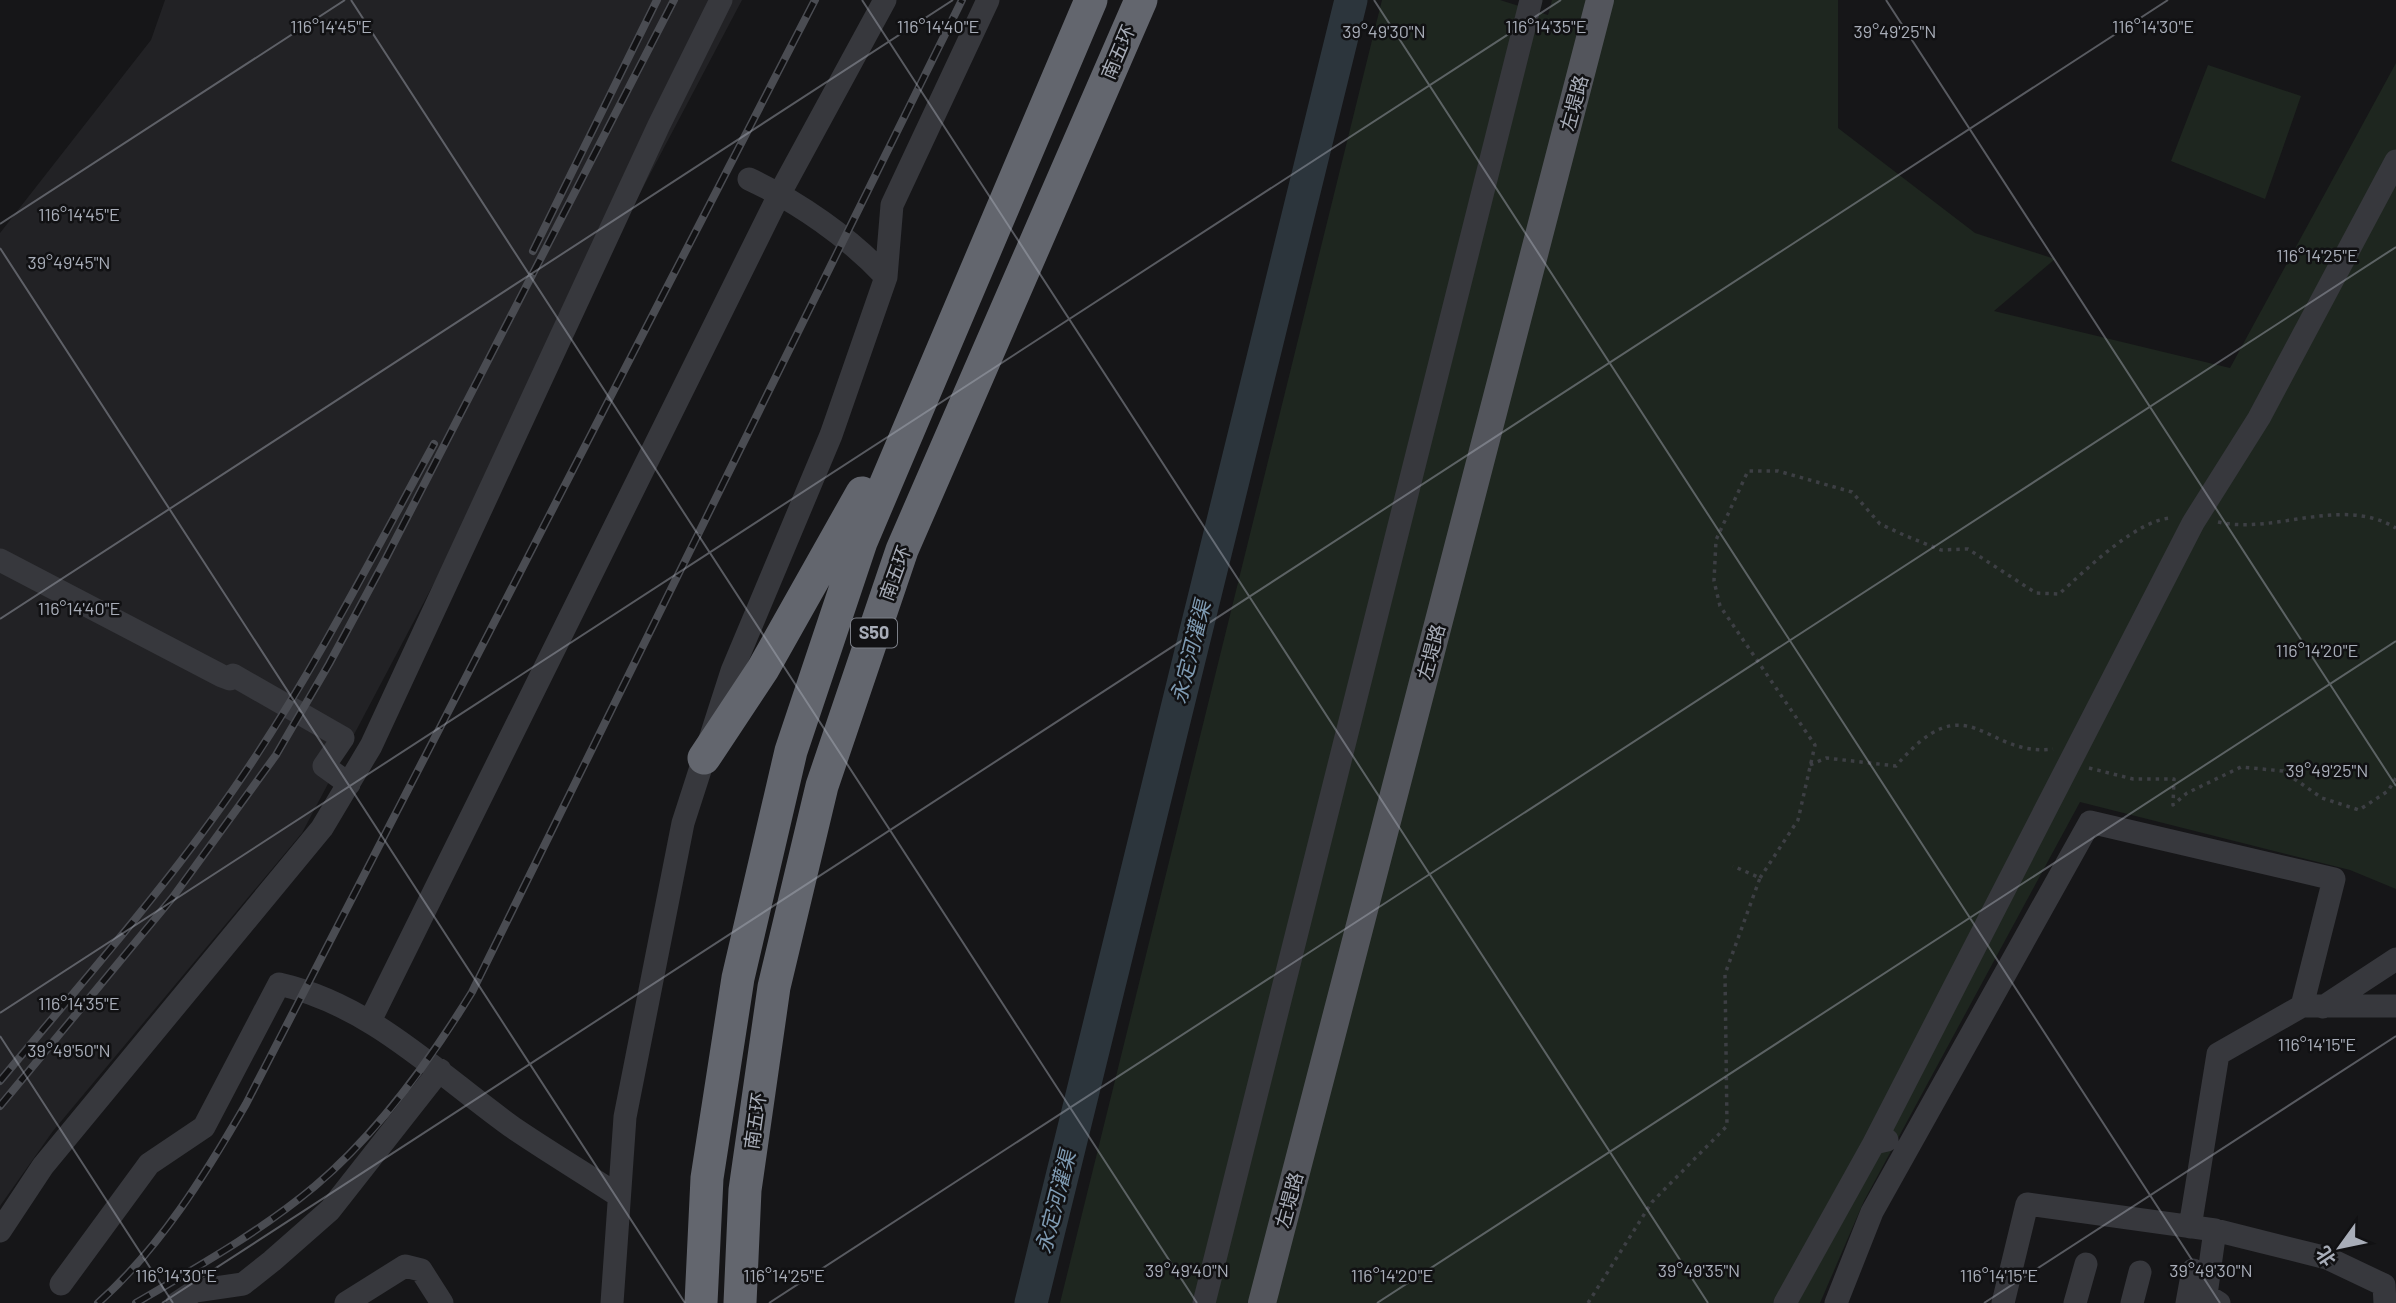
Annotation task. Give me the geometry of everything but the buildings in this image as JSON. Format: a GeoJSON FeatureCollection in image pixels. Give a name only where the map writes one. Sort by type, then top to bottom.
{"type":"FeatureCollection","features":[{"type":"Feature","properties":{"kind":"highway","name":"南五环"},"geometry":{"type":"LineString","coordinates":[[701,1303],[707,1178],[738,978],[791,751],[861,542],[1091,0]]}},
{"type":"Feature","properties":{"kind":"highway","name":"南五环"},"geometry":{"type":"LineString","coordinates":[[740,1303],[745,1190],[774,987],[822,786],[902,550],[1141,0]]}},
{"type":"Feature","properties":{"kind":"highway"},"geometry":{"type":"LineString","coordinates":[[704,758],[763,670],[935,363]]}},
{"type":"Feature","properties":{"kind":"main road","name":"左堤路"},"geometry":{"type":"LineString","coordinates":[[1262,1303],[1600,0]]}},
{"type":"Feature","properties":{"kind":"street"},"geometry":{"type":"LineString","coordinates":[[0,1231],[43,1166],[322,828],[371,746],[659,125],[721,0]]}},
{"type":"Feature","properties":{"kind":"street"},"geometry":{"type":"LineString","coordinates":[[369,1021],[780,193],[885,0]]}},
{"type":"Feature","properties":{"kind":"street"},"geometry":{"type":"LineString","coordinates":[[612,1303],[625,1116],[683,823],[732,671],[831,435],[886,277],[892,205],[988,0]]}},
{"type":"Feature","properties":{"kind":"street"},"geometry":{"type":"LineString","coordinates":[[1204,1303],[1531,0]]}},
{"type":"Feature","properties":{"kind":"street"},"geometry":{"type":"LineString","coordinates":[[1785,1303],[1874,1143],[2196,518],[2259,418],[2396,160]]}},
{"type":"Feature","properties":{"kind":"street"},"geometry":{"type":"LineString","coordinates":[[749,179],[780,193],[864,253],[886,277]]}},
{"type":"Feature","properties":{"kind":"street"},"geometry":{"type":"LineString","coordinates":[[0,560],[222,676],[230,679],[235,676],[327,727],[343,738],[324,766],[349,783]]}},
{"type":"Feature","properties":{"kind":"street"},"geometry":{"type":"LineString","coordinates":[[1836,1303],[1872,1212],[2090,822],[2334,879],[2312,1007]]}},
{"type":"Feature","properties":{"kind":"street"},"geometry":{"type":"LineString","coordinates":[[2190,1227],[2218,1054],[2312,1007],[2396,958]]}},
{"type":"Feature","properties":{"kind":"street"},"geometry":{"type":"LineString","coordinates":[[61,1284],[149,1164],[204,1127],[279,984],[306,990],[369,1021],[440,1070],[515,1128],[619,1196]]}},
{"type":"Feature","properties":{"kind":"street"},"geometry":{"type":"LineString","coordinates":[[2312,1007],[2396,1006]]}},
{"type":"Feature","properties":{"kind":"street"},"geometry":{"type":"LineString","coordinates":[[177,1303],[195,1291],[243,1284],[301,1236],[330,1210],[440,1070]]}},
{"type":"Feature","properties":{"kind":"street"},"geometry":{"type":"LineString","coordinates":[[1874,1143],[1901,1136]]}},
{"type":"Feature","properties":{"kind":"street"},"geometry":{"type":"LineString","coordinates":[[2003,1303],[2028,1204],[2215,1230],[2327,1258],[2384,1285],[2385,1303]]}},
{"type":"Feature","properties":{"kind":"street"},"geometry":{"type":"LineString","coordinates":[[2215,1230],[2206,1295],[2219,1303]]}},
{"type":"Feature","properties":{"kind":"street"},"geometry":{"type":"LineString","coordinates":[[2075,1303],[2086,1264]]}},
{"type":"Feature","properties":{"kind":"street"},"geometry":{"type":"LineString","coordinates":[[346,1303],[405,1266],[421,1270],[442,1303]]}},
{"type":"Feature","properties":{"kind":"street"},"geometry":{"type":"LineString","coordinates":[[2187,1303],[2193,1270]]}},
{"type":"Feature","properties":{"kind":"street"},"geometry":{"type":"LineString","coordinates":[[2132,1303],[2140,1272]]}},
{"type":"Feature","properties":{"kind":"path"},"geometry":{"type":"LineString","coordinates":[[1588,1303],[1652,1202],[1727,1126],[1725,974],[1760,877],[1798,820],[1815,746],[1720,606],[1714,581],[1716,540],[1748,471],[1778,471],[1852,492],[1880,524],[1941,550],[1968,549],[2036,593],[2060,594],[2089,567],[2157,519],[2196,518],[2235,526],[2254,526],[2319,514],[2375,518],[2396,528]]}},
{"type":"Feature","properties":{"kind":"path"},"geometry":{"type":"LineString","coordinates":[[1810,765],[1826,758],[1896,766],[1934,731],[1963,724],[1986,730],[2020,746],[2074,753],[2133,779],[2174,779],[2173,805],[2186,793],[2241,767],[2283,771],[2322,797],[2359,810],[2388,792],[2396,778]]}},
{"type":"Feature","properties":{"kind":"path"},"geometry":{"type":"LineString","coordinates":[[1733,866],[1760,877]]}},
{"type":"Feature","properties":{"kind":"shaded area"},"geometry":{"type":"Polygon","coordinates":[[[165,0],[742,0],[302,833],[53,1131],[0,1206],[0,233],[151,40],[165,0]]]}},
{"type":"Feature","properties":{"kind":"shaded area"},"geometry":{"type":"Polygon","coordinates":[[[1382,0],[1500,0],[1548,15],[1552,0],[1838,0],[1838,128],[1975,233],[2055,259],[1994,311],[2230,368],[2396,63],[2396,889],[2350,870],[2080,802],[1864,1201],[1820,1303],[1060,1303],[1382,0]]]}},
{"type":"Feature","properties":{"kind":"shaded area"},"geometry":{"type":"Polygon","coordinates":[[[2208,65],[2301,96],[2265,199],[2171,161],[2208,65]]]}},
{"type":"Feature","properties":{"kind":"waterway","name":"永定河灌渠"},"geometry":{"type":"LineString","coordinates":[[1031,1303],[1351,0]]}},
{"type":"Feature","properties":{"kind":"railway"},"geometry":{"type":"LineString","coordinates":[[533,251],[657,0]]}},
{"type":"Feature","properties":{"kind":"railway"},"geometry":{"type":"LineString","coordinates":[[0,1106],[173,897],[276,755],[384,562],[674,0]]}},
{"type":"Feature","properties":{"kind":"railway"},"geometry":{"type":"LineString","coordinates":[[98,1303],[142,1259],[180,1210],[246,1104],[815,0]]}},
{"type":"Feature","properties":{"kind":"railway"},"geometry":{"type":"LineString","coordinates":[[136,1303],[250,1234],[294,1203],[338,1165],[401,1095],[472,992],[962,0]]}},
{"type":"Feature","properties":{"kind":"railway"},"geometry":{"type":"LineString","coordinates":[[0,1081],[157,892],[244,774],[319,653],[434,444]]}}]}
